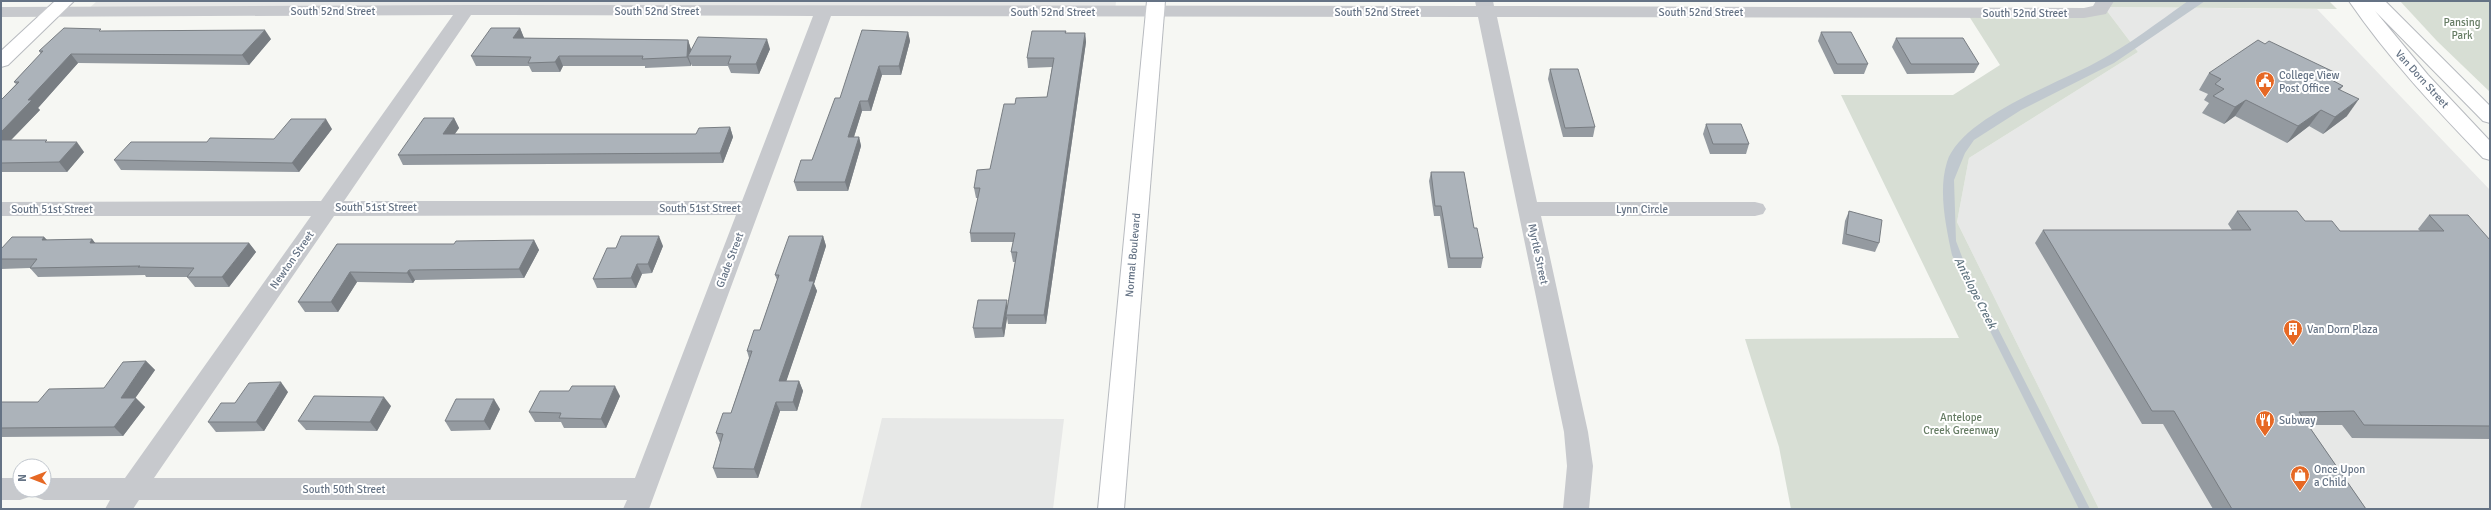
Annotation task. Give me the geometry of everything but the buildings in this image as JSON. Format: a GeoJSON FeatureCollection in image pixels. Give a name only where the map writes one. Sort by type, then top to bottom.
{"type":"FeatureCollection","features":[{"type":"Feature","properties":{"kind":"main road","name":"Van Dorn Street"},"geometry":{"type":"LineString","coordinates":[[2358,1],[2380,32],[2422,80],[2490,153]]}},
{"type":"Feature","properties":{"kind":"main road","name":"Van Dorn Street"},"geometry":{"type":"LineString","coordinates":[[2375,1],[2490,117]]}},
{"type":"Feature","properties":{"kind":"main road","name":"Normal Boulevard"},"geometry":{"type":"LineString","coordinates":[[1111,509],[1155,6]]}},
{"type":"Feature","properties":{"kind":"main road"},"geometry":{"type":"LineString","coordinates":[[1,61],[59,7]]}},
{"type":"Feature","properties":{"kind":"street","name":"South 52nd Street"},"geometry":{"type":"LineString","coordinates":[[1,12],[59,7],[824,11],[1155,6],[1799,6],[2084,13],[2095,12],[2104,4]]}},
{"type":"Feature","properties":{"kind":"street","name":"Myrtle Street"},"geometry":{"type":"LineString","coordinates":[[1485,6],[1576,432],[1580,466],[1576,509]]}},
{"type":"Feature","properties":{"kind":"street","name":"Newton Street"},"geometry":{"type":"LineString","coordinates":[[118,509],[466,10]]}},
{"type":"Feature","properties":{"kind":"street","name":"Glade Street"},"geometry":{"type":"LineString","coordinates":[[640,499],[824,11]]}},
{"type":"Feature","properties":{"kind":"street","name":"South 51st Street"},"geometry":{"type":"LineString","coordinates":[[1,210],[329,207],[750,208]]}},
{"type":"Feature","properties":{"kind":"street","name":"Lynn Circle"},"geometry":{"type":"LineString","coordinates":[[1528,209],[1755,209]]}},
{"type":"Feature","properties":{"kind":"street","name":"South 50th Street"},"geometry":{"type":"LineString","coordinates":[[52,489],[133,488],[640,499]]}},
{"type":"Feature","properties":{"kind":"street"},"geometry":{"type":"LineString","coordinates":[[1,490],[12,489]]}},
{"type":"Feature","properties":{"kind":"shaded area"},"geometry":{"type":"Polygon","coordinates":[[[97,1],[1116,1],[1115,12],[85,12],[97,1]]]}},
{"type":"Feature","properties":{"kind":"shaded area","name":"Van Dorn Plaza"},"geometry":{"type":"Polygon","coordinates":[[[2104,7],[2317,9],[2490,190],[2490,509],[2099,509],[1957,222],[1969,158],[2138,52],[2104,7]]]}},
{"type":"Feature","properties":{"kind":"shaded area"},"geometry":{"type":"Polygon","coordinates":[[[882,418],[1064,419],[1053,509],[860,509],[882,418]]]}},
{"type":"Feature","properties":{"kind":"green space","name":"Antelope Creek Greenway"},"geometry":{"type":"Polygon","coordinates":[[[2105,1],[2329,1],[2337,9],[2104,7],[2138,52],[1969,158],[1957,222],[2099,509],[1791,509],[1779,447],[1745,339],[1959,338],[1841,95],[1953,95],[2000,65],[1967,13],[2084,13],[2105,1]]]}},
{"type":"Feature","properties":{"kind":"green space","name":"Pansing Park"},"geometry":{"type":"Polygon","coordinates":[[[2400,1],[2490,1],[2490,92],[2437,41],[2400,1]]]}},
{"type":"Feature","properties":{"kind":"water","name":"Antelope Creek"},"geometry":{"type":"Polygon","coordinates":[[[2188,1],[2205,1],[2114,63],[2021,110],[1974,140],[1965,153],[1954,180],[1956,241],[1964,262],[2090,509],[2079,509],[1952,255],[1944,209],[1944,173],[1947,162],[1956,146],[1971,131],[1990,117],[2012,104],[2119,49],[2143,34],[2188,1]]]}},
{"type":"Feature","properties":{"kind":"place","name":"College View Post Office"},"geometry":{"type":"Point","coordinates":[2265,98]}},
{"type":"Feature","properties":{"kind":"place","name":"Van Dorn Plaza"},"geometry":{"type":"Point","coordinates":[2293,346]}},
{"type":"Feature","properties":{"kind":"place","name":"Subway"},"geometry":{"type":"Point","coordinates":[2265,437]}},
{"type":"Feature","properties":{"kind":"place","name":"Once Upon a Child"},"geometry":{"type":"Point","coordinates":[2300,492]}}]}
